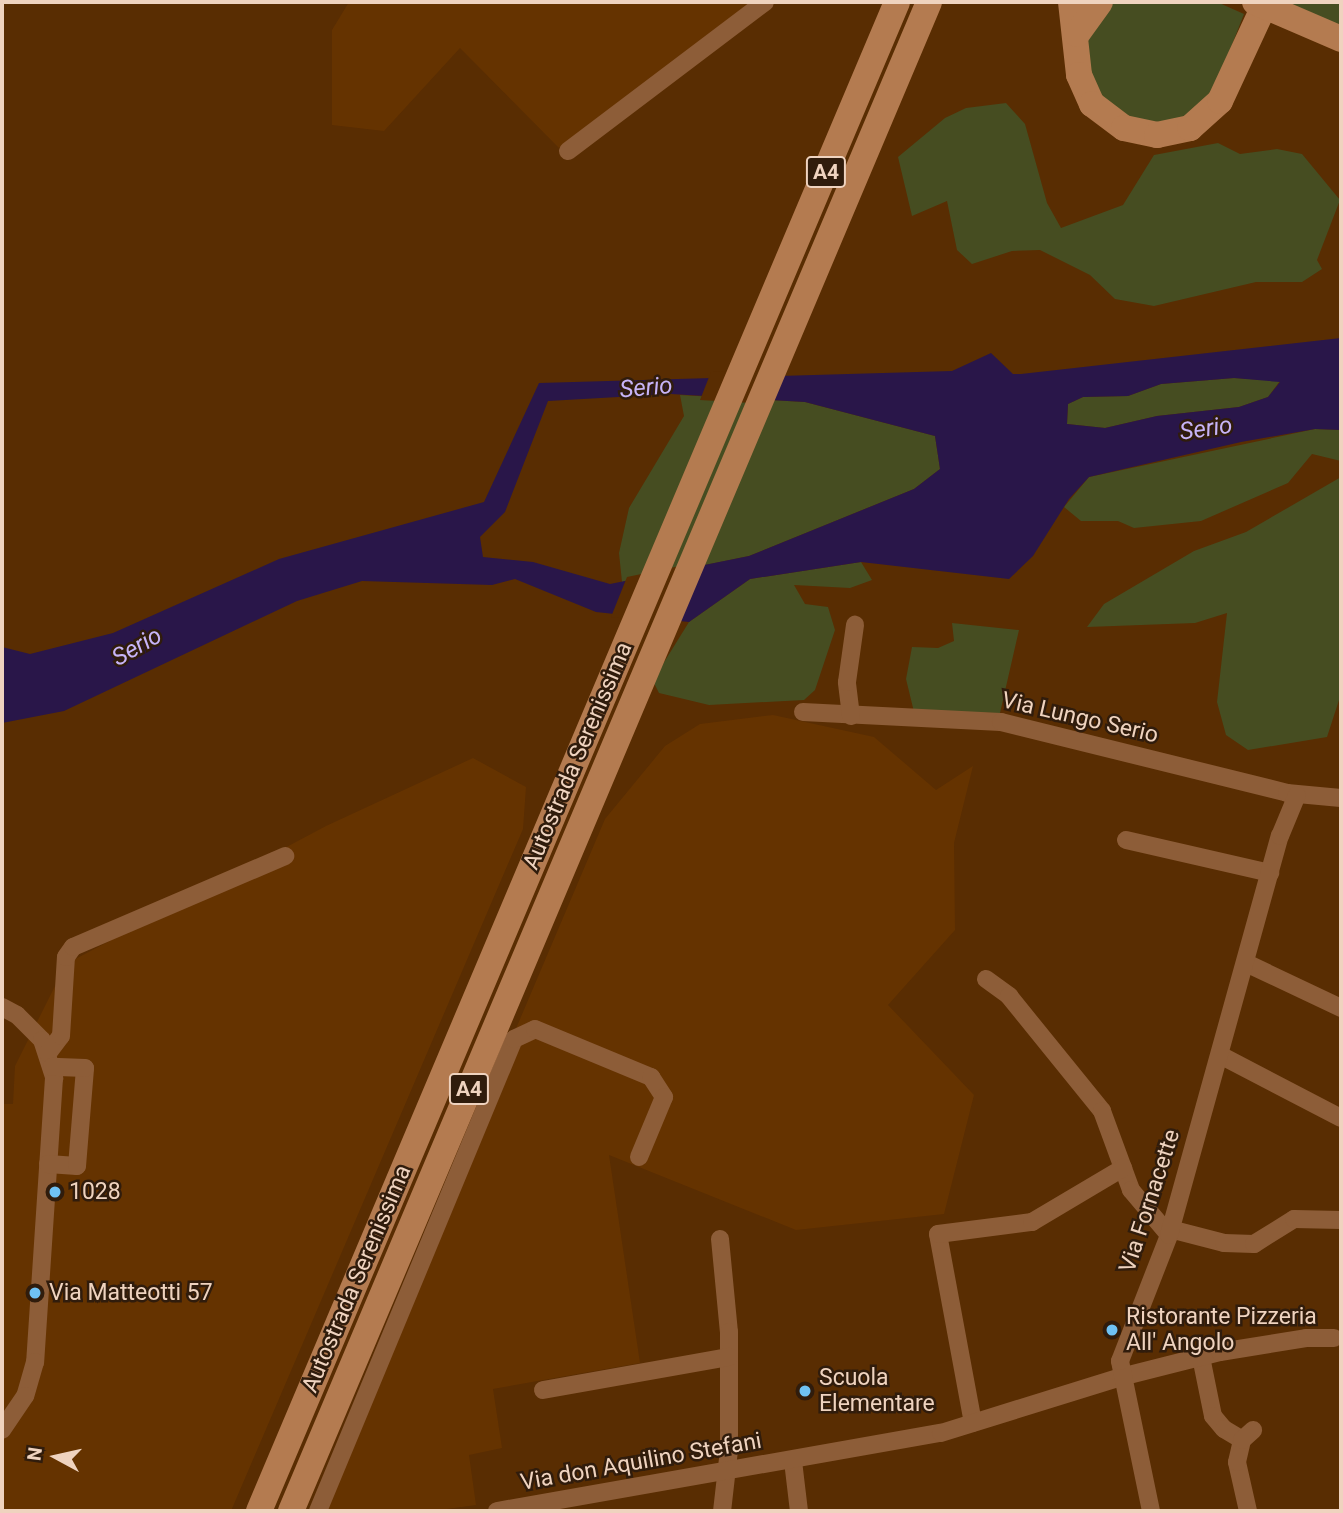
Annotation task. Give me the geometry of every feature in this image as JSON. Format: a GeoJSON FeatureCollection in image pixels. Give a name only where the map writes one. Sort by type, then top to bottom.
{"type":"FeatureCollection","features":[{"type":"Feature","properties":{"kind":"highway","name":"Autostrada Serenissima"},"geometry":{"type":"LineString","coordinates":[[259,1511],[897,2]]}},
{"type":"Feature","properties":{"kind":"highway","name":"Autostrada Serenissima"},"geometry":{"type":"LineString","coordinates":[[291,1511],[929,2]]}},
{"type":"Feature","properties":{"kind":"highway"},"geometry":{"type":"LineString","coordinates":[[1071,2],[1077,34],[1079,75],[1092,104],[1124,128],[1157,135],[1190,128],[1220,101],[1266,2]]}},
{"type":"Feature","properties":{"kind":"highway"},"geometry":{"type":"LineString","coordinates":[[1077,34],[1100,2]]}},
{"type":"Feature","properties":{"kind":"highway"},"geometry":{"type":"LineString","coordinates":[[1255,2],[1341,38]]}},
{"type":"Feature","properties":{"kind":"street"},"geometry":{"type":"LineString","coordinates":[[568,151],[765,2]]}},
{"type":"Feature","properties":{"kind":"street"},"geometry":{"type":"LineString","coordinates":[[851,716],[847,682],[855,625]]}},
{"type":"Feature","properties":{"kind":"street","name":"Via Lungo Serio"},"geometry":{"type":"LineString","coordinates":[[803,712],[1001,722],[1297,795],[1341,798]]}},
{"type":"Feature","properties":{"kind":"street","name":"Via Fornacette"},"geometry":{"type":"LineString","coordinates":[[1121,1377],[1124,1346],[1170,1232],[1270,873],[1297,795]]}},
{"type":"Feature","properties":{"kind":"street"},"geometry":{"type":"LineString","coordinates":[[1126,840],[1270,873]]}},
{"type":"Feature","properties":{"kind":"street"},"geometry":{"type":"LineString","coordinates":[[2,1430],[25,1396],[36,1362],[48,1164],[50,1060],[61,1036],[66,957],[73,947],[285,856]]}},
{"type":"Feature","properties":{"kind":"street"},"geometry":{"type":"LineString","coordinates":[[1246,962],[1341,1008]]}},
{"type":"Feature","properties":{"kind":"street"},"geometry":{"type":"LineString","coordinates":[[986,979],[1009,996],[1102,1111],[1131,1190],[1170,1232],[1224,1243],[1254,1244],[1294,1219],[1340,1217]]}},
{"type":"Feature","properties":{"kind":"street"},"geometry":{"type":"LineString","coordinates":[[2,1007],[29,1026],[50,1060],[85,1068],[77,1166],[48,1164]]}},
{"type":"Feature","properties":{"kind":"street"},"geometry":{"type":"LineString","coordinates":[[318,1511],[514,1039],[535,1030],[650,1077],[664,1097],[639,1157]]}},
{"type":"Feature","properties":{"kind":"street"},"geometry":{"type":"LineString","coordinates":[[1220,1055],[1341,1118]]}},
{"type":"Feature","properties":{"kind":"street"},"geometry":{"type":"LineString","coordinates":[[973,1423],[938,1234],[1032,1222],[1122,1168]]}},
{"type":"Feature","properties":{"kind":"street"},"geometry":{"type":"LineString","coordinates":[[720,1239],[729,1357],[729,1450],[724,1473],[722,1511]]}},
{"type":"Feature","properties":{"kind":"street"},"geometry":{"type":"LineString","coordinates":[[799,1511],[793,1461],[973,1423],[1121,1377],[1201,1357],[1306,1338],[1334,1338]]}},
{"type":"Feature","properties":{"kind":"street"},"geometry":{"type":"LineString","coordinates":[[543,1390],[729,1357]]}},
{"type":"Feature","properties":{"kind":"street"},"geometry":{"type":"LineString","coordinates":[[1201,1357],[1213,1416],[1247,1435],[1237,1462],[1248,1511]]}},
{"type":"Feature","properties":{"kind":"street"},"geometry":{"type":"LineString","coordinates":[[1121,1377],[1152,1511]]}},
{"type":"Feature","properties":{"kind":"street","name":"Via don Aquilino Stefani"},"geometry":{"type":"LineString","coordinates":[[497,1511],[571,1505],[793,1461]]}},
{"type":"Feature","properties":{"kind":"shaded area"},"geometry":{"type":"Polygon","coordinates":[[[349,2],[758,2],[747,15],[559,148],[460,48],[384,131],[332,125],[332,30],[349,2]]]}},
{"type":"Feature","properties":{"kind":"shaded area"},"geometry":{"type":"Polygon","coordinates":[[[773,715],[874,737],[936,790],[973,766],[954,843],[955,930],[888,1005],[974,1095],[944,1214],[796,1230],[609,1155],[640,1363],[493,1389],[502,1448],[469,1455],[476,1505],[432,1511],[311,1511],[605,819],[665,746],[700,724],[773,715]]]}},
{"type":"Feature","properties":{"kind":"shaded area"},"geometry":{"type":"Polygon","coordinates":[[[473,758],[526,787],[523,829],[231,1511],[2,1511],[2,1104],[13,1104],[15,1066],[66,964],[326,826],[473,758]]]}},
{"type":"Feature","properties":{"kind":"green space"},"geometry":{"type":"Polygon","coordinates":[[[1108,2],[1217,2],[1244,14],[1214,91],[1194,114],[1160,125],[1122,117],[1092,87],[1087,35],[1108,2]]]}},
{"type":"Feature","properties":{"kind":"green space"},"geometry":{"type":"Polygon","coordinates":[[[1283,2],[1341,2],[1341,27],[1283,2]]]}},
{"type":"Feature","properties":{"kind":"green space"},"geometry":{"type":"Polygon","coordinates":[[[1006,103],[1025,124],[1047,203],[1061,228],[1123,205],[1154,155],[1218,143],[1240,154],[1277,149],[1302,154],[1340,200],[1317,260],[1322,269],[1302,282],[1256,282],[1154,306],[1115,299],[1090,275],[1040,250],[1012,251],[972,264],[957,250],[947,201],[912,216],[898,157],[945,118],[966,108],[1006,103]]]}},
{"type":"Feature","properties":{"kind":"green space"},"geometry":{"type":"Polygon","coordinates":[[[1234,378],[1280,381],[1268,397],[1239,407],[1157,416],[1105,428],[1067,424],[1068,404],[1083,397],[1128,396],[1161,384],[1234,378]]]}},
{"type":"Feature","properties":{"kind":"green space"},"geometry":{"type":"Polygon","coordinates":[[[680,395],[805,402],[935,436],[940,469],[914,489],[749,556],[622,582],[619,553],[629,508],[684,416],[680,395]]]}},
{"type":"Feature","properties":{"kind":"green space"},"geometry":{"type":"Polygon","coordinates":[[[1315,429],[1341,430],[1341,461],[1312,454],[1288,483],[1201,521],[1134,528],[1118,521],[1081,521],[1064,507],[1089,477],[1315,429]]]}},
{"type":"Feature","properties":{"kind":"green space"},"geometry":{"type":"Polygon","coordinates":[[[1341,477],[1341,694],[1327,737],[1248,750],[1226,735],[1217,702],[1227,613],[1195,623],[1087,627],[1104,604],[1194,551],[1246,532],[1341,477]]]}},
{"type":"Feature","properties":{"kind":"green space"},"geometry":{"type":"Polygon","coordinates":[[[861,562],[872,580],[850,588],[794,585],[805,604],[828,607],[835,630],[815,690],[804,700],[709,705],[659,693],[654,683],[658,672],[689,622],[750,579],[861,562]]]}},
{"type":"Feature","properties":{"kind":"green space"},"geometry":{"type":"Polygon","coordinates":[[[952,623],[1019,630],[1000,713],[914,712],[906,679],[912,647],[938,648],[954,641],[952,623]]]}},
{"type":"Feature","properties":{"kind":"water","name":"Serio"},"geometry":{"type":"Polygon","coordinates":[[[1341,338],[1341,430],[1315,429],[1241,442],[1089,477],[1069,499],[1033,556],[1009,579],[861,562],[750,579],[689,622],[596,612],[515,579],[492,585],[362,581],[297,601],[64,711],[2,723],[2,647],[30,654],[113,633],[279,559],[484,502],[539,383],[952,371],[991,353],[1013,374],[1341,338]],[[1234,378],[1161,384],[1128,396],[1083,397],[1068,404],[1067,424],[1105,428],[1157,416],[1239,407],[1268,397],[1280,382],[1234,378]],[[671,394],[548,401],[505,512],[480,537],[483,557],[533,562],[610,584],[749,556],[914,489],[940,469],[935,436],[805,402],[671,394]]]}},
{"type":"Feature","properties":{"kind":"pier"},"geometry":{"type":"Polygon","coordinates":[[[783,371],[770,404],[700,400],[711,372],[783,371]]]}},
{"type":"Feature","properties":{"kind":"pier"},"geometry":{"type":"Polygon","coordinates":[[[704,561],[678,624],[611,617],[627,577],[704,561]]]}},
{"type":"Feature","properties":{"kind":"place","name":"1028"},"geometry":{"type":"Point","coordinates":[55,1192]}},
{"type":"Feature","properties":{"kind":"place","name":"Via Matteotti 57"},"geometry":{"type":"Point","coordinates":[35,1293]}},
{"type":"Feature","properties":{"kind":"place","name":"Ristorante Pizzeria All' Angolo"},"geometry":{"type":"Point","coordinates":[1112,1330]}},
{"type":"Feature","properties":{"kind":"place","name":"Scuola Elementare"},"geometry":{"type":"Point","coordinates":[805,1391]}}]}
